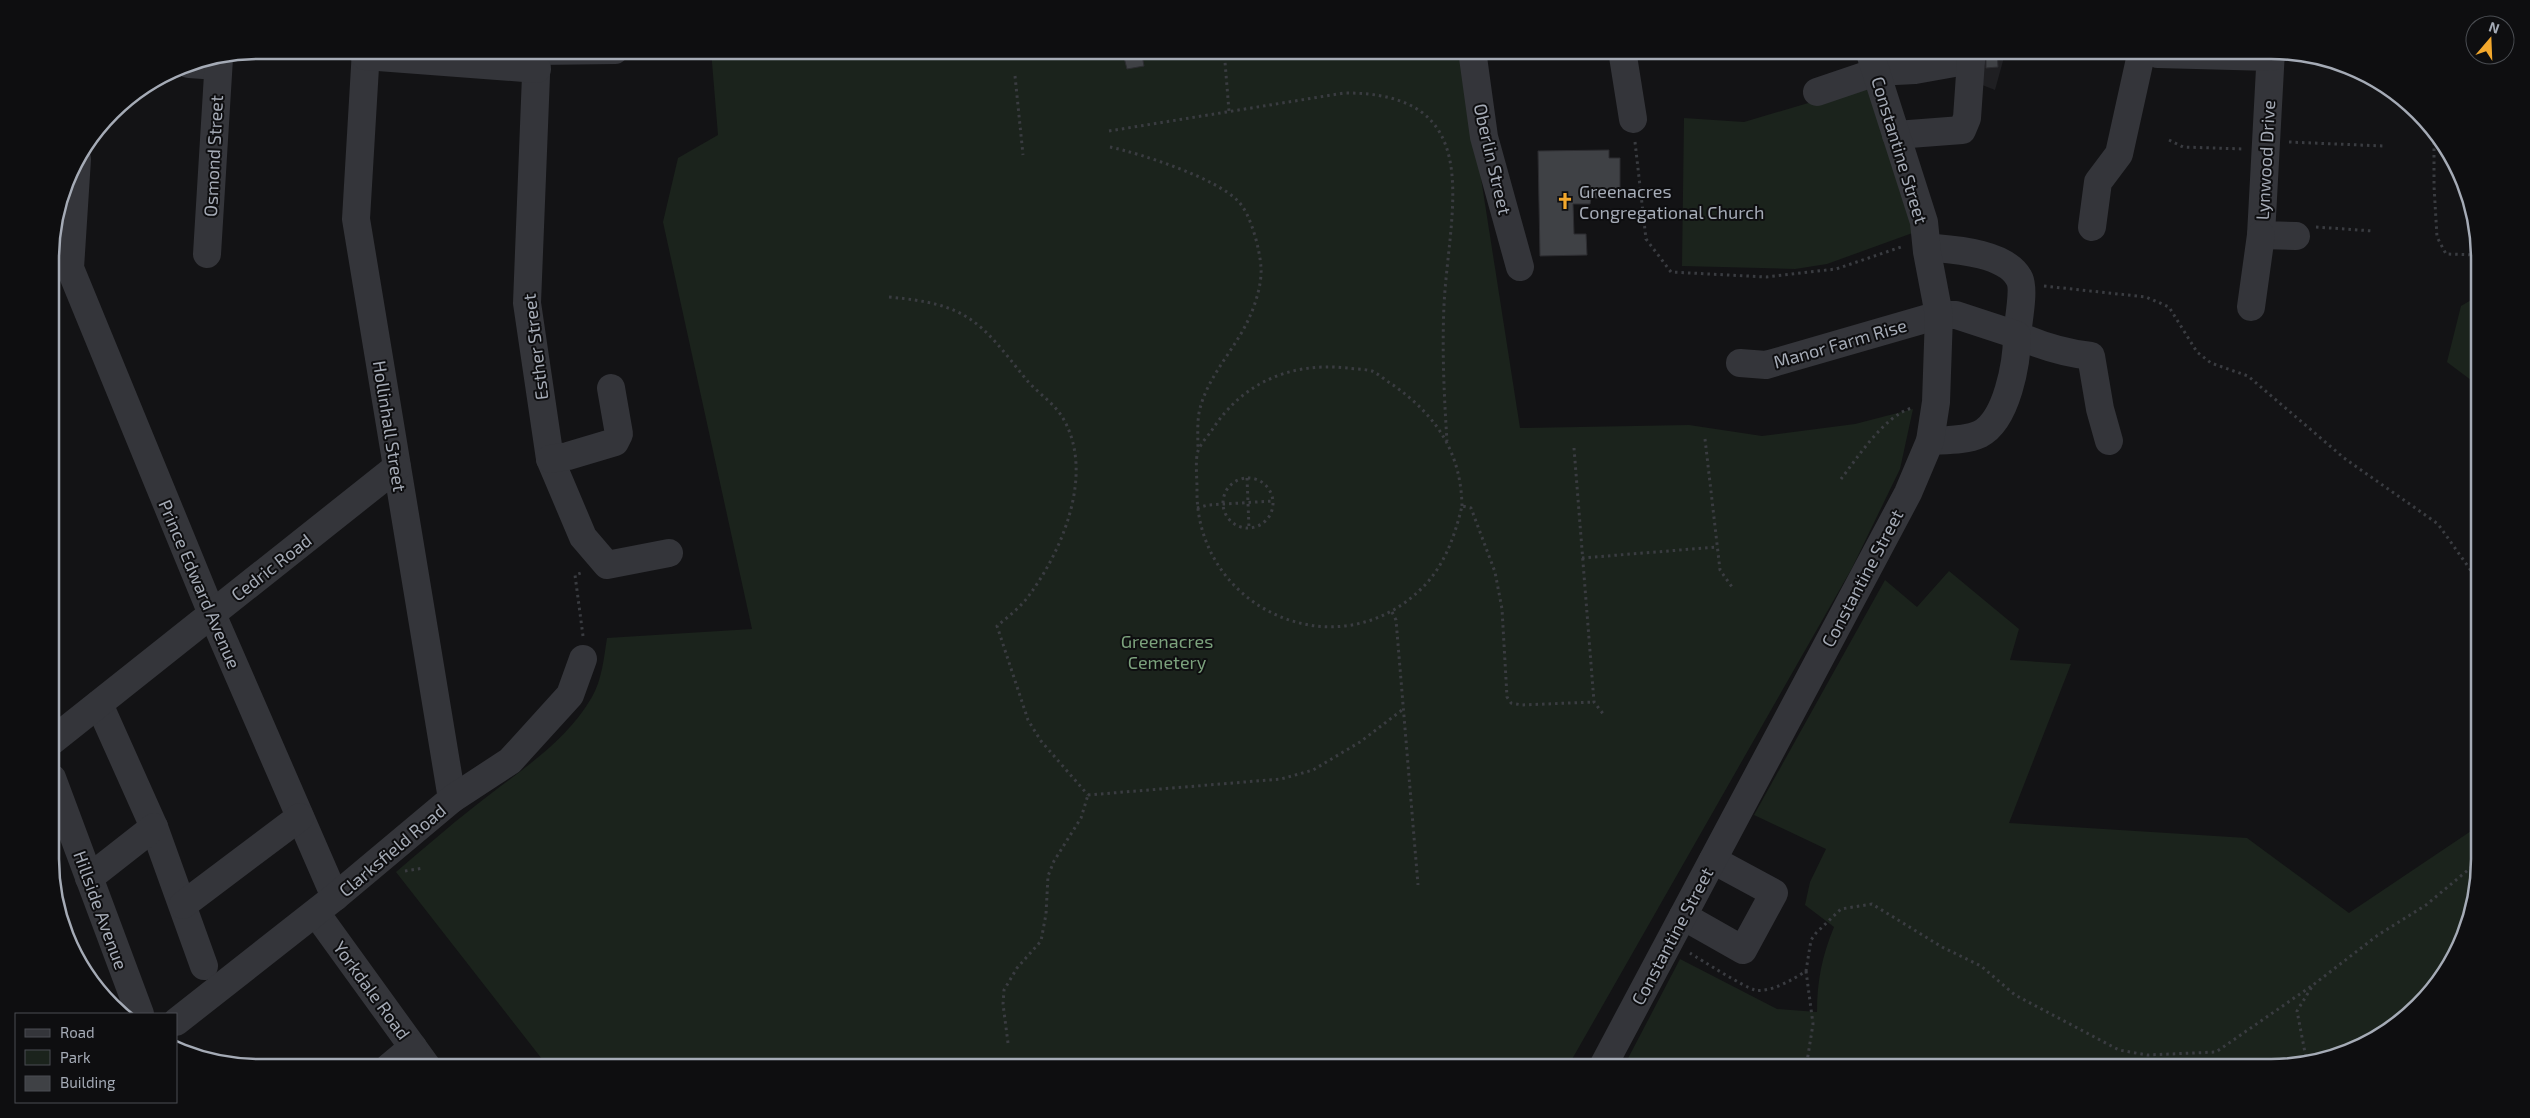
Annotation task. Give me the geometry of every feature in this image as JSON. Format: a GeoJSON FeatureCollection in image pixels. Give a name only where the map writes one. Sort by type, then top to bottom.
{"type":"FeatureCollection","features":[{"type":"Feature","properties":{"kind":"street","name":"Hollinhall Street"},"geometry":{"type":"LineString","coordinates":[[365,59],[356,219],[452,799]]}},
{"type":"Feature","properties":{"kind":"street","name":"Esther Street"},"geometry":{"type":"LineString","coordinates":[[537,59],[527,303],[550,459],[583,537],[607,565]]}},
{"type":"Feature","properties":{"kind":"street","name":"Oberlin Street"},"geometry":{"type":"LineString","coordinates":[[1473,59],[1484,137],[1520,267]]}},
{"type":"Feature","properties":{"kind":"street"},"geometry":{"type":"LineString","coordinates":[[1623,59],[1632,119]]}},
{"type":"Feature","properties":{"kind":"street"},"geometry":{"type":"LineString","coordinates":[[1817,92],[1872,61],[1915,70],[1956,59]]}},
{"type":"Feature","properties":{"kind":"street"},"geometry":{"type":"LineString","coordinates":[[1896,135],[1962,130],[1967,118],[1971,59]]}},
{"type":"Feature","properties":{"kind":"street"},"geometry":{"type":"LineString","coordinates":[[2092,227],[2098,182],[2120,154],[2148,59]]}},
{"type":"Feature","properties":{"kind":"street","name":"Lynwood Drive"},"geometry":{"type":"LineString","coordinates":[[2271,59],[2261,235],[2296,236]]}},
{"type":"Feature","properties":{"kind":"street","name":"Constantine Street"},"geometry":{"type":"LineString","coordinates":[[1607,1059],[1908,493],[1930,441],[1936,402],[1939,315],[1931,244],[1872,61]]}},
{"type":"Feature","properties":{"kind":"street","name":"Osmond Street"},"geometry":{"type":"LineString","coordinates":[[207,254],[218,63]]}},
{"type":"Feature","properties":{"kind":"street","name":"Prince Edward Avenue"},"geometry":{"type":"LineString","coordinates":[[76,178],[70,268],[212,614],[300,817],[325,905]]}},
{"type":"Feature","properties":{"kind":"street"},"geometry":{"type":"LineString","coordinates":[[2251,307],[2261,235]]}},
{"type":"Feature","properties":{"kind":"street"},"geometry":{"type":"LineString","coordinates":[[1930,441],[1963,439],[1981,433],[1999,414],[2010,386],[2017,355],[2021,289],[2020,278],[2004,264],[1970,251],[1931,244]]}},
{"type":"Feature","properties":{"kind":"street"},"geometry":{"type":"LineString","coordinates":[[1939,315],[1956,316],[2042,346],[2072,354],[2091,356],[2100,408],[2109,441]]}},
{"type":"Feature","properties":{"kind":"street","name":"Manor Farm Rise"},"geometry":{"type":"LineString","coordinates":[[1740,363],[1766,365],[1939,315]]}},
{"type":"Feature","properties":{"kind":"street"},"geometry":{"type":"LineString","coordinates":[[550,459],[568,456],[615,442],[619,434],[611,388]]}},
{"type":"Feature","properties":{"kind":"street","name":"Cedric Road"},"geometry":{"type":"LineString","coordinates":[[59,735],[397,467]]}},
{"type":"Feature","properties":{"kind":"street"},"geometry":{"type":"LineString","coordinates":[[607,565],[669,553]]}},
{"type":"Feature","properties":{"kind":"street","name":"Clarksfield Road"},"geometry":{"type":"LineString","coordinates":[[178,1020],[325,905],[452,799],[510,761],[570,695],[582,659]]}},
{"type":"Feature","properties":{"kind":"street"},"geometry":{"type":"LineString","coordinates":[[99,704],[154,827],[204,966]]}},
{"type":"Feature","properties":{"kind":"street","name":"Hillside Avenue"},"geometry":{"type":"LineString","coordinates":[[59,803],[140,1013]]}},
{"type":"Feature","properties":{"kind":"street"},"geometry":{"type":"LineString","coordinates":[[183,905],[300,817]]}},
{"type":"Feature","properties":{"kind":"street"},"geometry":{"type":"LineString","coordinates":[[89,878],[154,827]]}},
{"type":"Feature","properties":{"kind":"street"},"geometry":{"type":"LineString","coordinates":[[1683,916],[1743,950],[1770,901],[1774,893],[1713,860]]}},
{"type":"Feature","properties":{"kind":"street","name":"Yorkdale Road"},"geometry":{"type":"LineString","coordinates":[[325,905],[421,1058]]}},
{"type":"Feature","properties":{"kind":"path"},"geometry":{"type":"LineString","coordinates":[[1225,59],[1229,111]]}},
{"type":"Feature","properties":{"kind":"path"},"geometry":{"type":"LineString","coordinates":[[1015,76],[1023,155]]}},
{"type":"Feature","properties":{"kind":"path"},"geometry":{"type":"LineString","coordinates":[[1109,132],[1344,93],[1369,93],[1395,98],[1413,105],[1430,118],[1439,130],[1453,171],[1454,197],[1444,304],[1443,374],[1447,442]]}},
{"type":"Feature","properties":{"kind":"path"},"geometry":{"type":"LineString","coordinates":[[1632,119],[1646,239],[1671,272],[1766,278],[1836,269],[1931,244]]}},
{"type":"Feature","properties":{"kind":"path"},"geometry":{"type":"LineString","coordinates":[[2169,140],[2183,147],[2266,145],[2383,146]]}},
{"type":"Feature","properties":{"kind":"path"},"geometry":{"type":"LineString","coordinates":[[2434,142],[2437,237],[2446,254],[2471,255]]}},
{"type":"Feature","properties":{"kind":"path"},"geometry":{"type":"LineString","coordinates":[[1110,147],[1140,154],[1223,189],[1239,202],[1253,228],[1261,269],[1255,300],[1238,340],[1212,379],[1199,414],[1198,451],[1197,508],[1206,544],[1218,567],[1230,582],[1261,609],[1278,616],[1319,627],[1359,623],[1392,612],[1424,587],[1434,574],[1453,539],[1462,506],[1455,460],[1447,442],[1434,422],[1406,394],[1372,371],[1331,366],[1298,369],[1269,378],[1244,393],[1220,417],[1198,451]]}},
{"type":"Feature","properties":{"kind":"path"},"geometry":{"type":"LineString","coordinates":[[2296,236],[2312,227],[2373,231]]}},
{"type":"Feature","properties":{"kind":"path"},"geometry":{"type":"LineString","coordinates":[[2038,285],[2146,297],[2169,307],[2198,352],[2210,363],[2248,376],[2344,458],[2438,524],[2471,571]]}},
{"type":"Feature","properties":{"kind":"path"},"geometry":{"type":"LineString","coordinates":[[889,297],[944,306],[977,322],[995,339],[1030,385],[1057,409],[1065,421],[1076,460],[1071,504],[1065,525],[1054,554],[1029,596],[997,626],[1028,720],[1041,741],[1088,794]]}},
{"type":"Feature","properties":{"kind":"path"},"geometry":{"type":"LineString","coordinates":[[1842,479],[1871,440],[1904,410],[1936,402]]}},
{"type":"Feature","properties":{"kind":"path"},"geometry":{"type":"LineString","coordinates":[[1705,439],[1720,570],[1732,587]]}},
{"type":"Feature","properties":{"kind":"path"},"geometry":{"type":"LineString","coordinates":[[1574,448],[1594,702],[1604,715]]}},
{"type":"Feature","properties":{"kind":"path"},"geometry":{"type":"LineString","coordinates":[[1247,478],[1249,528]]}},
{"type":"Feature","properties":{"kind":"path"},"geometry":{"type":"LineString","coordinates":[[1247,478],[1255,479],[1268,487],[1273,501],[1269,516],[1257,526],[1249,528],[1242,527],[1228,518],[1223,504],[1228,489],[1240,479],[1247,478]]}},
{"type":"Feature","properties":{"kind":"path"},"geometry":{"type":"LineString","coordinates":[[1197,508],[1223,504],[1273,501]]}},
{"type":"Feature","properties":{"kind":"path"},"geometry":{"type":"LineString","coordinates":[[1462,506],[1470,508],[1495,572],[1502,609],[1507,697],[1511,703],[1522,705],[1594,702]]}},
{"type":"Feature","properties":{"kind":"path"},"geometry":{"type":"LineString","coordinates":[[1582,558],[1717,547]]}},
{"type":"Feature","properties":{"kind":"path"},"geometry":{"type":"LineString","coordinates":[[582,659],[583,629],[575,575],[607,565]]}},
{"type":"Feature","properties":{"kind":"path"},"geometry":{"type":"LineString","coordinates":[[1392,612],[1396,620],[1418,885]]}},
{"type":"Feature","properties":{"kind":"path"},"geometry":{"type":"LineString","coordinates":[[1088,794],[1281,779],[1313,770],[1360,742],[1402,710]]}},
{"type":"Feature","properties":{"kind":"path"},"geometry":{"type":"LineString","coordinates":[[1008,1043],[1003,1004],[1004,990],[1017,968],[1041,941],[1046,914],[1048,876],[1054,861],[1081,818],[1088,794]]}},
{"type":"Feature","properties":{"kind":"path"},"geometry":{"type":"LineString","coordinates":[[1807,1059],[1813,1024],[1806,971],[1811,940],[1816,932],[1841,909],[1872,904],[1942,947],[1981,966],[2015,995],[2119,1050],[2147,1055],[2216,1052],[2313,985],[2378,934],[2426,905],[2471,868]]}},
{"type":"Feature","properties":{"kind":"path"},"geometry":{"type":"LineString","coordinates":[[1670,940],[1755,990],[1772,987],[1806,971]]}},
{"type":"Feature","properties":{"kind":"path"},"geometry":{"type":"LineString","coordinates":[[2306,1056],[2297,1010],[2313,985]]}},
{"type":"Feature","properties":{"kind":"shaded area"},"geometry":{"type":"Polygon","coordinates":[[[1958,59],[2004,59],[1995,90],[1954,74],[1958,59]]]}},
{"type":"Feature","properties":{"kind":"green space","name":"Greenacres Cemetery"},"geometry":{"type":"Polygon","coordinates":[[[712,59],[1462,59],[1520,428],[1689,425],[1762,436],[1855,424],[1913,409],[1900,469],[1852,568],[1572,1059],[542,1059],[396,872],[465,814],[539,757],[568,730],[592,697],[598,683],[607,638],[752,629],[663,222],[678,158],[718,135],[712,59]]]}},
{"type":"Feature","properties":{"kind":"green space"},"geometry":{"type":"Polygon","coordinates":[[[1869,85],[1918,231],[1827,264],[1795,269],[1682,266],[1684,118],[1744,122],[1869,85]]]}},
{"type":"Feature","properties":{"kind":"green space"},"geometry":{"type":"Polygon","coordinates":[[[2471,300],[2471,380],[2447,362],[2461,306],[2471,300]]]}},
{"type":"Feature","properties":{"kind":"green space"},"geometry":{"type":"Polygon","coordinates":[[[1949,571],[2019,629],[2010,660],[2071,664],[2009,823],[2247,838],[2349,913],[2471,831],[2470,885],[2464,911],[2451,948],[2438,970],[2413,1001],[2382,1026],[2360,1039],[2335,1049],[2297,1058],[1628,1059],[1680,959],[1777,1009],[1817,1012],[1821,969],[1834,927],[1805,905],[1810,882],[1826,849],[1754,815],[1885,580],[1917,607],[1949,571]]]}},
{"type":"Feature","properties":{"kind":"building"},"geometry":{"type":"Polygon","coordinates":[[[1124,59],[1143,59],[1144,66],[1127,69],[1124,59]]]}},
{"type":"Feature","properties":{"kind":"building"},"geometry":{"type":"Polygon","coordinates":[[[1986,59],[1998,59],[1998,67],[1986,68],[1986,59]]]}},
{"type":"Feature","properties":{"kind":"building","name":"Greenacres Congregational Church"},"geometry":{"type":"Polygon","coordinates":[[[1609,150],[1609,158],[1620,158],[1620,198],[1591,198],[1590,204],[1573,204],[1574,234],[1586,234],[1587,255],[1540,256],[1538,151],[1609,150]]]}},
{"type":"Feature","properties":{"kind":"place","name":"Greenacres Congregational Church"},"geometry":{"type":"Point","coordinates":[1565,201]}}]}
